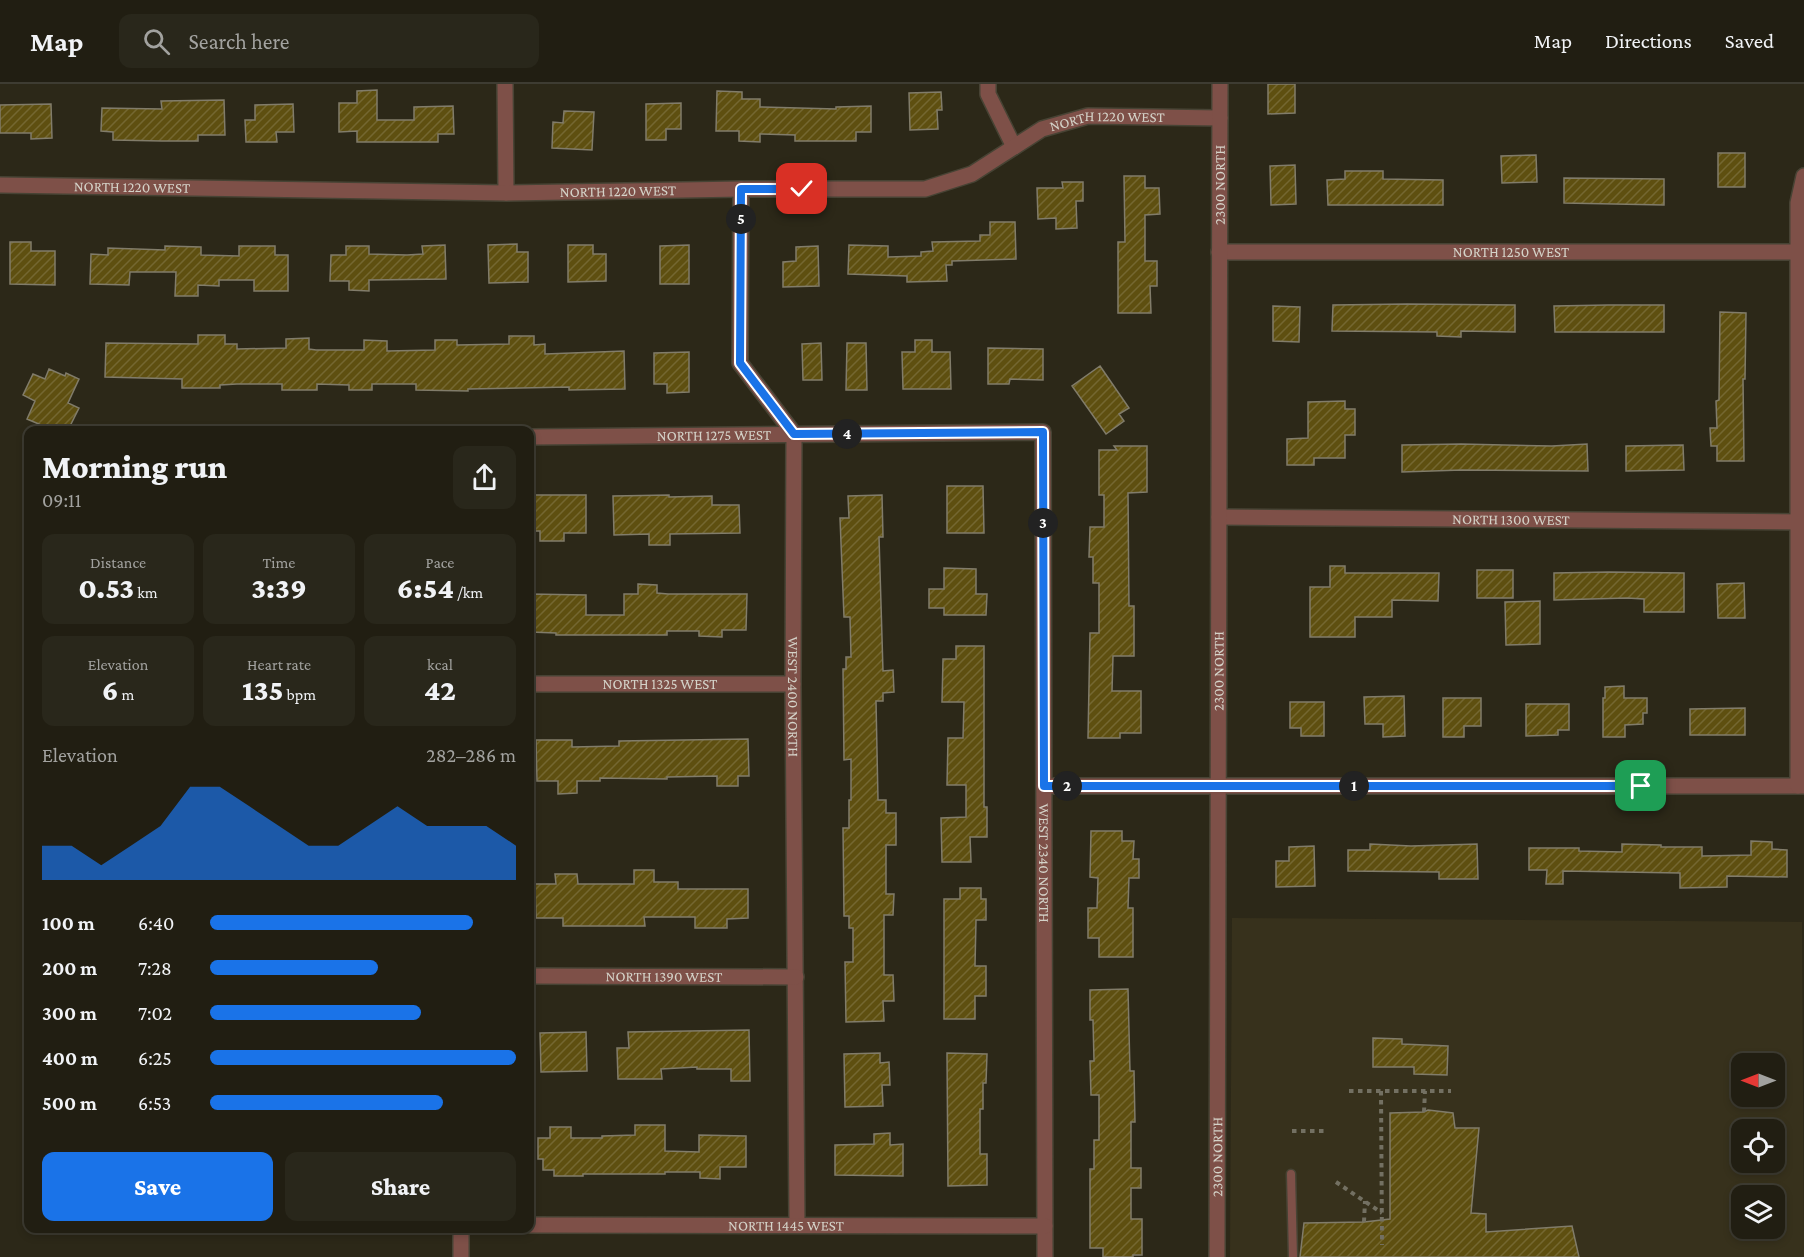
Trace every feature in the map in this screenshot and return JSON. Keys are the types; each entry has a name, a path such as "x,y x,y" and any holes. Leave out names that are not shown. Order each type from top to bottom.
{"street":[{"path":"505,84 506,193"},
{"path":"988,84 988,94 1014,147"},
{"name":"2300 NORTH","path":"1217,1257 1220,84"},
{"name":"NORTH 1220 WEST","path":"0,185 506,193 925,189 972,174 1042,129 1088,116 1220,118"},
{"path":"1044,786 1801,786 1801,252 1798,203 1804,177"},
{"path":"741,189 740,363 794,434"},
{"name":"NORTH 1250 WEST","path":"1219,252 1801,252"},
{"name":"NORTH 1275 WEST","path":"534,437 1043,432"},
{"name":"WEST 2340 NORTH","path":"1043,432 1045,1257"},
{"name":"WEST 2400 NORTH","path":"794,434 793,684 797,1225"},
{"name":"NORTH 1300 WEST","path":"1218,516 1801,523"},
{"name":"NORTH 1325 WEST","path":"534,684 793,684"},
{"name":"NORTH 1390 WEST","path":"534,976 796,977"},
{"name":"NORTH 1445 WEST","path":"534,1225 1045,1226"},
{"path":"461,1233 461,1257"}],"lane":[{"path":"1291,1174 1293,1257"}],"path":[{"path":"1349,1091 1451,1091"},
{"path":"1381,1091 1382,1245"},
{"path":"1424,1113 1425,1091"},
{"path":"1292,1131 1325,1131"},
{"path":"1336,1182 1382,1213"},
{"path":"1364,1222 1365,1201"}],"shaded area":[{"path":"1232,918 1802,922 1804,1257 1230,1257"}],"building":[{"path":"1268,84 1295,84 1295,113 1268,114"},
{"path":"377,90 377,120 414,120 414,107 453,106 454,134 438,134 438,142 357,142 357,131 339,132 339,103 357,103 357,91"},
{"path":"717,91 742,92 742,99 760,99 760,107 836,109 836,107 871,106 871,132 856,132 856,141 795,141 795,135 760,134 760,142 739,141 739,131 716,131"},
{"path":"941,92 942,110 937,110 938,129 910,130 909,93"},
{"path":"224,100 225,135 198,135 198,141 113,140 113,132 101,131 102,108 162,109 161,101"},
{"path":"681,103 681,129 666,129 666,140 646,140 646,104"},
{"path":"51,104 52,138 31,139 31,133 0,133 0,105"},
{"path":"293,104 294,132 276,132 277,142 246,142 245,120 255,120 255,105"},
{"path":"564,111 594,112 592,150 552,148 553,122 563,123"},
{"path":"1718,153 1745,153 1745,187 1718,187"},
{"path":"1536,155 1537,182 1502,183 1501,156"},
{"path":"1295,165 1296,204 1271,205 1270,166"},
{"path":"1345,171 1383,171 1383,179 1443,180 1443,205 1328,205 1327,180 1345,179"},
{"path":"1124,176 1145,176 1145,188 1159,188 1160,214 1145,215 1145,261 1157,261 1157,286 1150,286 1151,313 1118,313 1118,242 1125,242"},
{"path":"1564,178 1664,179 1664,205 1564,203"},
{"path":"1062,182 1083,182 1083,201 1076,201 1077,228 1056,229 1056,218 1038,219 1037,188 1063,188"},
{"path":"990,222 1015,222 1016,259 952,261 952,265 946,265 947,281 907,282 907,276 848,274 849,245 888,246 888,257 921,256 921,252 933,251 932,242 980,241 980,235 990,235"},
{"path":"10,242 31,242 31,251 55,251 55,285 10,284"},
{"path":"517,244 517,252 528,252 528,282 489,283 488,245"},
{"path":"445,245 446,279 369,280 369,291 349,290 349,281 330,281 331,255 346,255 346,246 369,246 369,254 407,255 423,254 422,246"},
{"path":"568,245 593,245 593,254 606,254 606,281 568,282"},
{"path":"689,245 689,284 660,284 660,246"},
{"path":"165,246 201,247 201,255 239,256 239,246 275,246 275,255 288,255 288,291 254,291 254,280 219,280 219,286 198,285 198,296 175,296 176,272 130,272 129,285 90,284 91,254 108,255 108,248 165,250"},
{"path":"818,246 819,286 783,287 783,262 796,261 796,247"},
{"path":"1333,305 1515,305 1515,332 1461,331 1461,337 1437,336 1437,332 1332,331"},
{"path":"1664,305 1664,332 1555,332 1554,306"},
{"path":"1273,306 1300,307 1299,342 1273,341"},
{"path":"1720,312 1746,313 1745,379 1743,379 1744,461 1717,461 1717,446 1711,446 1710,428 1717,428 1716,401 1719,400"},
{"path":"198,335 225,335 225,344 237,344 237,349 286,348 286,339 309,338 309,349 364,350 364,340 387,341 387,351 435,350 435,340 457,340 457,345 509,344 509,336 534,336 534,345 545,344 545,354 624,351 625,389 569,390 569,387 468,389 468,391 416,390 416,384 372,384 372,390 349,390 349,385 317,384 317,390 282,390 282,384 182,388 182,379 105,377 106,343 198,344"},
{"path":"915,340 932,340 932,352 950,352 951,389 903,389 902,352 915,352"},
{"path":"821,343 822,380 803,380 802,344"},
{"path":"847,343 866,343 867,390 846,390"},
{"path":"988,348 1043,349 1043,380 1010,379 1009,384 988,384"},
{"path":"689,352 689,392 667,393 667,384 654,384 654,353"},
{"path":"1100,366 1129,408 1119,414 1124,421 1106,434 1072,386"},
{"path":"49,369 79,379 68,403 79,408 70,426 44,426 27,419 35,401 23,395 33,374 45,379"},
{"path":"1345,401 1345,409 1355,409 1355,435 1345,435 1345,458 1314,458 1314,465 1287,465 1287,439 1308,438 1308,402"},
{"path":"1587,444 1588,471 1402,472 1402,445 1552,446"},
{"path":"1683,445 1684,470 1626,471 1626,446"},
{"path":"1114,446 1147,446 1147,492 1128,493 1129,606 1134,606 1134,656 1113,656 1112,691 1141,691 1141,733 1120,733 1120,738 1088,738 1090,633 1099,633 1099,583 1093,583 1093,557 1089,557 1090,527 1104,527 1104,495 1099,495 1099,450 1117,450"},
{"path":"947,486 983,486 984,533 947,533"},
{"path":"534,495 586,495 586,533 564,533 564,541 540,541 540,531 534,531"},
{"path":"669,495 669,497 712,496 712,505 739,505 740,533 670,534 670,545 649,545 649,534 614,535 613,496"},
{"path":"882,495 883,537 879,537 883,671 893,670 894,692 883,693 883,701 876,701 878,800 886,800 886,813 896,813 896,845 886,845 886,894 894,894 893,915 884,915 884,975 893,975 894,1001 883,1001 884,1021 846,1022 845,962 853,962 853,928 849,928 849,916 844,916 843,828 849,828 851,759 844,760 843,669 846,669 846,657 851,657 850,617 844,617 840,518 849,518 848,496"},
{"path":"1330,566 1345,566 1345,573 1439,573 1438,601 1392,600 1392,617 1355,617 1355,637 1310,637 1310,587 1330,587"},
{"path":"944,568 976,569 976,594 987,594 986,615 944,615 944,608 929,608 929,589 944,589"},
{"path":"1477,570 1513,570 1513,598 1477,598"},
{"path":"1554,573 1684,573 1684,612 1644,612 1644,599 1554,600"},
{"path":"1744,583 1745,618 1718,618 1717,584"},
{"path":"638,584 657,585 657,593 747,594 746,630 722,630 722,637 699,636 699,631 667,631 667,635 556,635 556,633 534,632 534,594 586,595 586,615 624,615 624,594 638,594"},
{"path":"1540,601 1540,644 1506,645 1505,602"},
{"path":"956,646 984,646 984,807 987,807 987,837 970,837 971,862 942,862 941,818 966,817 966,785 947,785 948,738 963,738 964,702 942,702 943,659 956,659"},
{"path":"1624,686 1624,698 1647,698 1647,713 1643,713 1643,724 1625,725 1625,737 1603,737 1605,687"},
{"path":"1404,696 1405,736 1383,737 1383,724 1365,724 1364,697"},
{"path":"1443,698 1481,698 1481,726 1464,726 1464,737 1443,737"},
{"path":"1290,702 1324,702 1324,736 1301,736 1301,728 1290,728"},
{"path":"1526,704 1569,704 1569,730 1558,730 1558,735 1526,736"},
{"path":"1745,708 1745,735 1690,735 1690,709"},
{"path":"748,739 749,776 738,776 738,786 717,786 717,776 667,777 667,779 600,778 600,781 577,781 577,793 558,794 558,781 537,781 536,740 572,740 572,747 619,746 619,741"},
{"path":"1091,831 1122,831 1122,841 1134,841 1133,859 1139,859 1139,878 1129,878 1128,908 1133,908 1133,957 1099,957 1099,938 1088,938 1088,908 1097,908 1098,878 1090,877"},
{"path":"1751,841 1772,842 1772,849 1787,850 1787,877 1727,876 1727,887 1680,888 1680,873 1563,871 1563,884 1546,884 1547,870 1529,870 1529,848 1579,848 1579,851 1622,852 1622,844 1661,845 1661,847 1702,847 1702,856 1751,855"},
{"path":"1370,844 1411,846 1477,844 1478,879 1439,879 1439,872 1348,871 1348,850 1370,850"},
{"path":"1314,846 1315,886 1276,887 1276,861 1289,861 1289,847"},
{"path":"634,870 654,870 654,882 678,882 678,889 748,889 748,918 727,919 727,928 695,928 695,917 644,917 645,926 563,926 563,918 536,918 535,884 556,884 555,874 577,874 578,884 634,884"},
{"path":"960,888 981,888 981,899 986,899 986,920 976,920 975,966 986,966 986,996 975,996 975,1019 944,1019 944,899 960,899"},
{"path":"1128,989 1130,1071 1134,1071 1135,1122 1131,1122 1131,1168 1141,1168 1141,1188 1131,1188 1131,1219 1142,1219 1142,1255 1103,1257 1103,1248 1090,1248 1090,1169 1094,1169 1094,1140 1099,1140 1099,1095 1091,1095 1090,1061 1094,1061 1090,990"},
{"path":"749,1030 750,1081 731,1081 731,1069 697,1069 697,1067 661,1069 662,1079 618,1079 617,1048 629,1048 628,1032"},
{"path":"586,1032 587,1071 541,1072 540,1033"},
{"path":"1373,1038 1402,1039 1402,1044 1448,1046 1447,1075 1414,1074 1414,1067 1373,1067"},
{"path":"880,1053 880,1063 889,1062 890,1085 882,1085 883,1106 845,1107 844,1054"},
{"path":"947,1053 987,1054 986,1083 983,1083 983,1109 980,1109 980,1154 987,1154 987,1185 948,1186"},
{"path":"1428,1110 1453,1113 1455,1128 1479,1128 1471,1213 1486,1214 1486,1232 1572,1226 1579,1257 1300,1257 1304,1223 1390,1219 1390,1113"},
{"path":"635,1125 665,1125 665,1151 699,1152 699,1135 746,1136 746,1167 720,1167 720,1179 700,1178 700,1172 554,1176 554,1170 543,1170 543,1159 538,1159 538,1138 550,1138 550,1127 571,1127 571,1138 602,1138 602,1136 635,1135"},
{"path":"890,1133 890,1145 903,1144 903,1176 835,1175 835,1145 874,1144 874,1134"}],"route":[{"path":"802,189 741,189 740,363 794,434 1043,432 1044,786 1641,786"}]}
